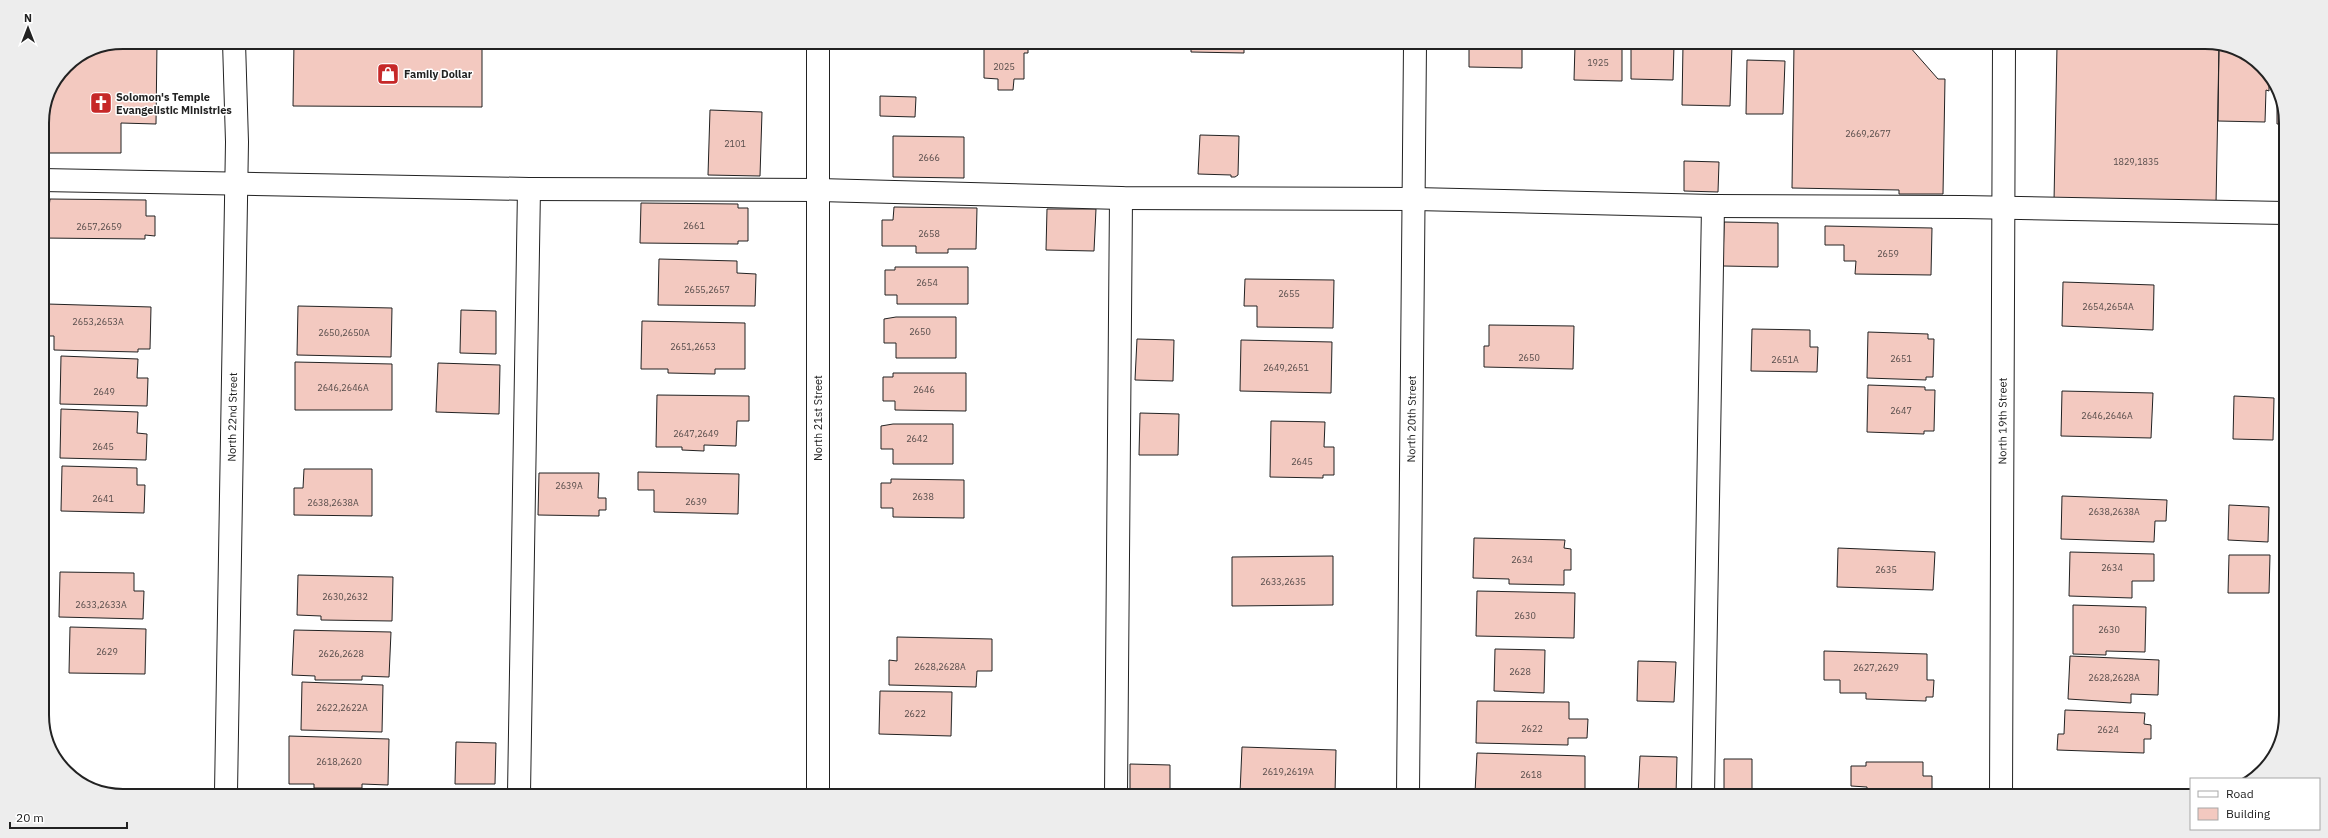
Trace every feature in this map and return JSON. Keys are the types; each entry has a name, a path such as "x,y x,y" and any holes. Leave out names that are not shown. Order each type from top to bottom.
{"street":[{"name":"North 22nd Street","path":"226,789 236,183 234,49"},
{"name":"North 21st Street","path":"818,49 818,789"},
{"name":"North 20th Street","path":"1408,789 1415,199 1415,49"},
{"name":"North 19th Street","path":"2001,789 2004,49"},
{"path":"49,180 529,188 819,190 1121,198 1415,199 1713,206 2004,208 2279,213"},
{"path":"519,789 529,188"},
{"path":"1116,789 1121,198"},
{"path":"1703,789 1713,206"}],"building":[{"name":"Solomon's Temple Evangelistic Ministries","path":"157,49 156,124 121,123 121,153 49,153 50,109 61,82 74,67 82,61 109,50"},
{"name":"Family Dollar","path":"294,49 482,49 482,107 293,106"},
{"path":"984,49 1028,49 1028,53 1024,53 1024,79 1014,79 1013,90 998,90 998,79 984,78"},
{"path":"1191,49 1244,49 1244,53 1191,52"},
{"path":"1469,49 1522,49 1522,68 1469,67"},
{"path":"1575,49 1622,49 1622,81 1574,80"},
{"path":"1631,49 1674,49 1673,80 1631,79"},
{"path":"1683,49 1732,49 1730,106 1682,105"},
{"path":"1794,49 1912,49 1938,79 1945,79 1943,194 1899,194 1899,190 1792,188"},
{"path":"2057,49 2219,50 2216,204 2054,201"},
{"path":"2219,50 2238,57 2254,67 2269,86 2269,91 2266,90 2265,122 2218,121"},
{"path":"1747,60 1785,61 1783,114 1746,114"},
{"path":"880,96 916,97 915,117 880,116"},
{"path":"2277,106 2279,124 2277,124"},
{"path":"710,110 762,112 760,176 708,175"},
{"path":"1200,135 1239,136 1238,175 1231,177 1231,175 1198,174"},
{"path":"893,136 964,137 964,178 893,177"},
{"path":"1684,161 1719,162 1718,192 1684,191"},
{"path":"50,199 146,200 146,216 155,216 155,236 145,235 145,239 49,238"},
{"path":"641,203 738,204 738,208 748,208 748,241 738,241 738,244 640,243"},
{"path":"894,207 977,208 976,249 948,249 948,253 916,253 916,246 882,246 882,220 893,220"},
{"path":"1047,209 1096,209 1094,251 1046,250"},
{"path":"1724,222 1778,223 1778,267 1723,266"},
{"path":"1825,226 1932,228 1931,275 1855,274 1856,261 1844,261 1844,245 1825,245"},
{"path":"659,259 737,261 737,273 756,274 755,306 658,305"},
{"path":"895,267 968,267 968,304 897,304 897,295 885,295 885,270 895,270"},
{"path":"1245,279 1334,280 1333,328 1257,327 1257,306 1244,306"},
{"path":"2063,282 2154,285 2153,330 2062,326"},
{"path":"49,304 151,307 150,349 138,349 138,352 54,350 54,336 49,336"},
{"path":"298,306 392,308 391,357 297,355"},
{"path":"461,310 496,311 496,354 460,353"},
{"path":"896,317 956,317 956,358 896,358 896,343 884,343 884,319"},
{"path":"642,321 745,323 745,369 715,369 715,374 668,373 668,369 641,369"},
{"path":"1489,325 1574,326 1573,369 1484,367 1484,346 1489,346"},
{"path":"1752,329 1810,330 1810,347 1818,347 1817,372 1751,371"},
{"path":"1868,332 1928,334 1928,339 1934,339 1933,377 1926,377 1926,380 1867,378"},
{"path":"1137,339 1174,340 1173,381 1135,380"},
{"path":"1241,340 1332,342 1331,393 1240,391"},
{"path":"61,356 138,359 137,378 148,378 147,406 60,404"},
{"path":"295,362 392,364 392,410 295,410"},
{"path":"438,363 500,365 499,414 436,412"},
{"path":"893,373 966,373 966,411 895,410 895,401 883,401 883,377 893,377"},
{"path":"1868,385 1925,387 1925,390 1935,390 1934,431 1924,431 1924,434 1867,432"},
{"path":"2062,391 2153,393 2151,438 2061,436"},
{"path":"657,395 749,396 749,421 737,421 736,446 704,445 704,451 682,450 682,447 656,447"},
{"path":"2234,396 2274,398 2273,440 2233,439"},
{"path":"61,409 138,412 137,433 147,434 146,460 60,458"},
{"path":"1140,413 1179,414 1178,455 1139,455"},
{"path":"1271,421 1325,422 1324,447 1334,447 1334,475 1323,475 1323,478 1270,477"},
{"path":"893,424 953,424 953,464 893,464 893,449 881,449 881,426"},
{"path":"62,466 137,468 137,485 145,485 144,513 61,511"},
{"path":"304,469 372,469 372,516 294,515 294,488 303,488"},
{"path":"638,472 739,474 738,514 654,512 654,490 638,490"},
{"path":"539,473 599,473 598,498 606,498 606,510 599,510 599,516 538,515"},
{"path":"891,479 964,480 964,518 893,517 893,508 881,508 881,483 891,483"},
{"path":"2062,496 2167,500 2166,521 2155,521 2154,542 2061,539"},
{"path":"2229,505 2269,507 2268,542 2228,540"},
{"path":"1474,538 1565,540 1564,548 1571,549 1571,570 1564,570 1564,585 1509,584 1509,579 1473,578"},
{"path":"1838,548 1935,552 1933,590 1837,587"},
{"path":"2070,552 2154,554 2154,581 2132,581 2132,598 2069,596"},
{"path":"2229,555 2270,555 2269,593 2228,593"},
{"path":"1333,556 1333,605 1232,606 1232,557"},
{"path":"60,572 134,573 134,591 144,591 143,619 59,617"},
{"path":"298,575 393,577 392,621 321,620 321,616 297,615"},
{"path":"1477,591 1575,593 1574,638 1476,636"},
{"path":"2073,605 2146,607 2145,652 2106,651 2106,655 2073,654"},
{"path":"70,627 146,629 145,674 69,673"},
{"path":"294,630 391,632 389,677 362,676 362,680 315,680 315,676 292,675"},
{"path":"897,637 992,639 992,671 977,671 976,687 889,685 889,660 897,661"},
{"path":"1495,649 1545,650 1544,693 1494,691"},
{"path":"1824,651 1927,654 1927,680 1934,680 1933,697 1926,697 1926,701 1866,699 1866,693 1840,693 1840,680 1824,680"},
{"path":"2070,656 2159,660 2158,695 2131,694 2131,703 2068,699"},
{"path":"1638,661 1676,662 1674,702 1637,701"},
{"path":"302,682 383,685 382,732 301,730"},
{"path":"880,691 952,692 951,736 879,734"},
{"path":"1477,701 1569,702 1569,719 1588,719 1587,738 1568,738 1568,745 1476,743"},
{"path":"2065,710 2145,713 2144,724 2151,725 2151,739 2144,739 2144,753 2057,750 2058,734 2064,734"},
{"path":"289,736 389,739 388,785 362,784 362,788 314,788 314,784 289,784"},
{"path":"456,742 496,743 495,784 455,784"},
{"path":"1242,747 1336,750 1335,789 1240,789"},
{"path":"1477,753 1585,756 1585,789 1475,789"},
{"path":"1640,756 1677,757 1676,789 1638,789"},
{"path":"1724,759 1752,759 1752,789 1724,789"},
{"path":"1866,762 1923,762 1923,776 1932,776 1932,789 1867,789 1867,787 1851,786 1851,766 1866,766"},
{"path":"1130,764 1170,765 1170,789 1130,789"}],"place":[{"name":"Family Dollar","path":"388,74"},
{"name":"Solomon's Temple Evangelistic Ministries","path":"101,103"}]}
